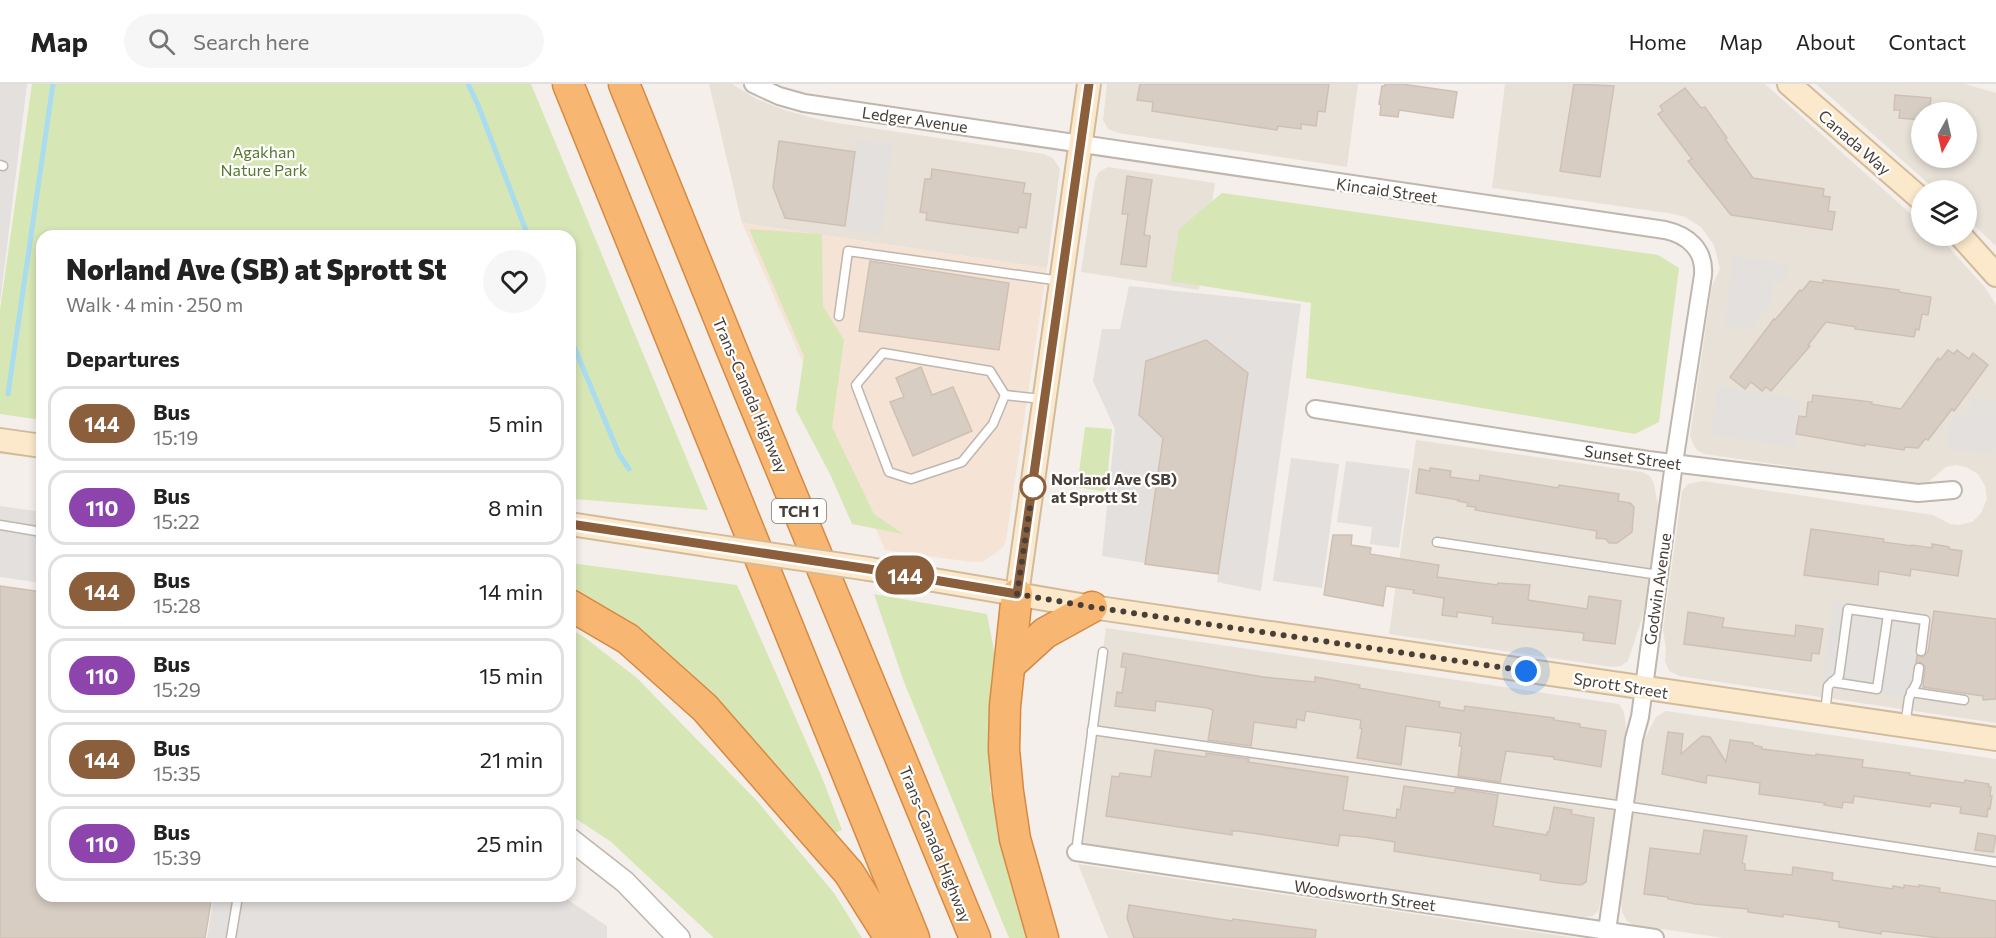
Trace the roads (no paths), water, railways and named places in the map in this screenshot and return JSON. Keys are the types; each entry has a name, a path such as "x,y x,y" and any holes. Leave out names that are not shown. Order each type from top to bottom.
{"highway":[{"name":"TCH 1","path":"568,84 914,938"},
{"name":"Trans-Canada Highway","path":"624,84 975,938"},
{"path":"1017,594 1005,706 1004,750 1015,839 1043,938"},
{"path":"1011,664 1045,633 1092,607"},
{"path":"576,609 628,639 705,708 849,873 890,938"}],"main road":[{"path":"1017,594 1089,84"},
{"name":"Canada Way","path":"1789,84 1911,190"},
{"path":"1970,246 1996,274"},
{"path":"0,440 36,445"},
{"name":"Sprott Street","path":"576,525 869,569 1092,607 1996,739"}],"street":[{"name":"Ledger Avenue","path":"753,84 779,96 804,103 1080,144"},
{"name":"Kincaid Street","path":"1080,144 1665,230 1680,234 1692,242"},
{"name":"Godwin Avenue","path":"1606,934 1624,806 1640,717 1703,267 1700,254 1692,242"},
{"name":"Sunset Street","path":"1315,409 1674,463 1918,493 1953,490"},
{"path":"576,844 625,882 678,937"},
{"name":"Woodsworth Street","path":"1076,852 1606,934 1655,938"}],"lane":[{"path":"839,316 848,251 1061,281"},
{"path":"883,353 990,371 1005,396 993,424 962,462 911,479 889,472 856,385 883,353"},
{"path":"1005,396 1045,399"},
{"path":"0,525 36,531"},
{"path":"1437,542 1659,575"},
{"path":"1825,715 1828,686 1839,676 1848,609 1925,620 1921,651"},
{"path":"1832,682 1877,689 1888,615"},
{"path":"1076,852 1102,652"},
{"path":"1905,726 1909,698 1917,682 1919,668"},
{"path":"1911,692 1964,700"},
{"path":"1092,730 1996,862"},
{"path":"231,938 237,902"}],"waterway":[{"path":"8,394 53,84"},
{"path":"468,84 526,230"},
{"path":"576,351 619,454 629,469"}],"place":[{"name":"Norland Ave (SB) at Sprott St","path":"1033,487"}],"park label":[{"name":"Agakhan Nature Park","path":"264,160"}]}
